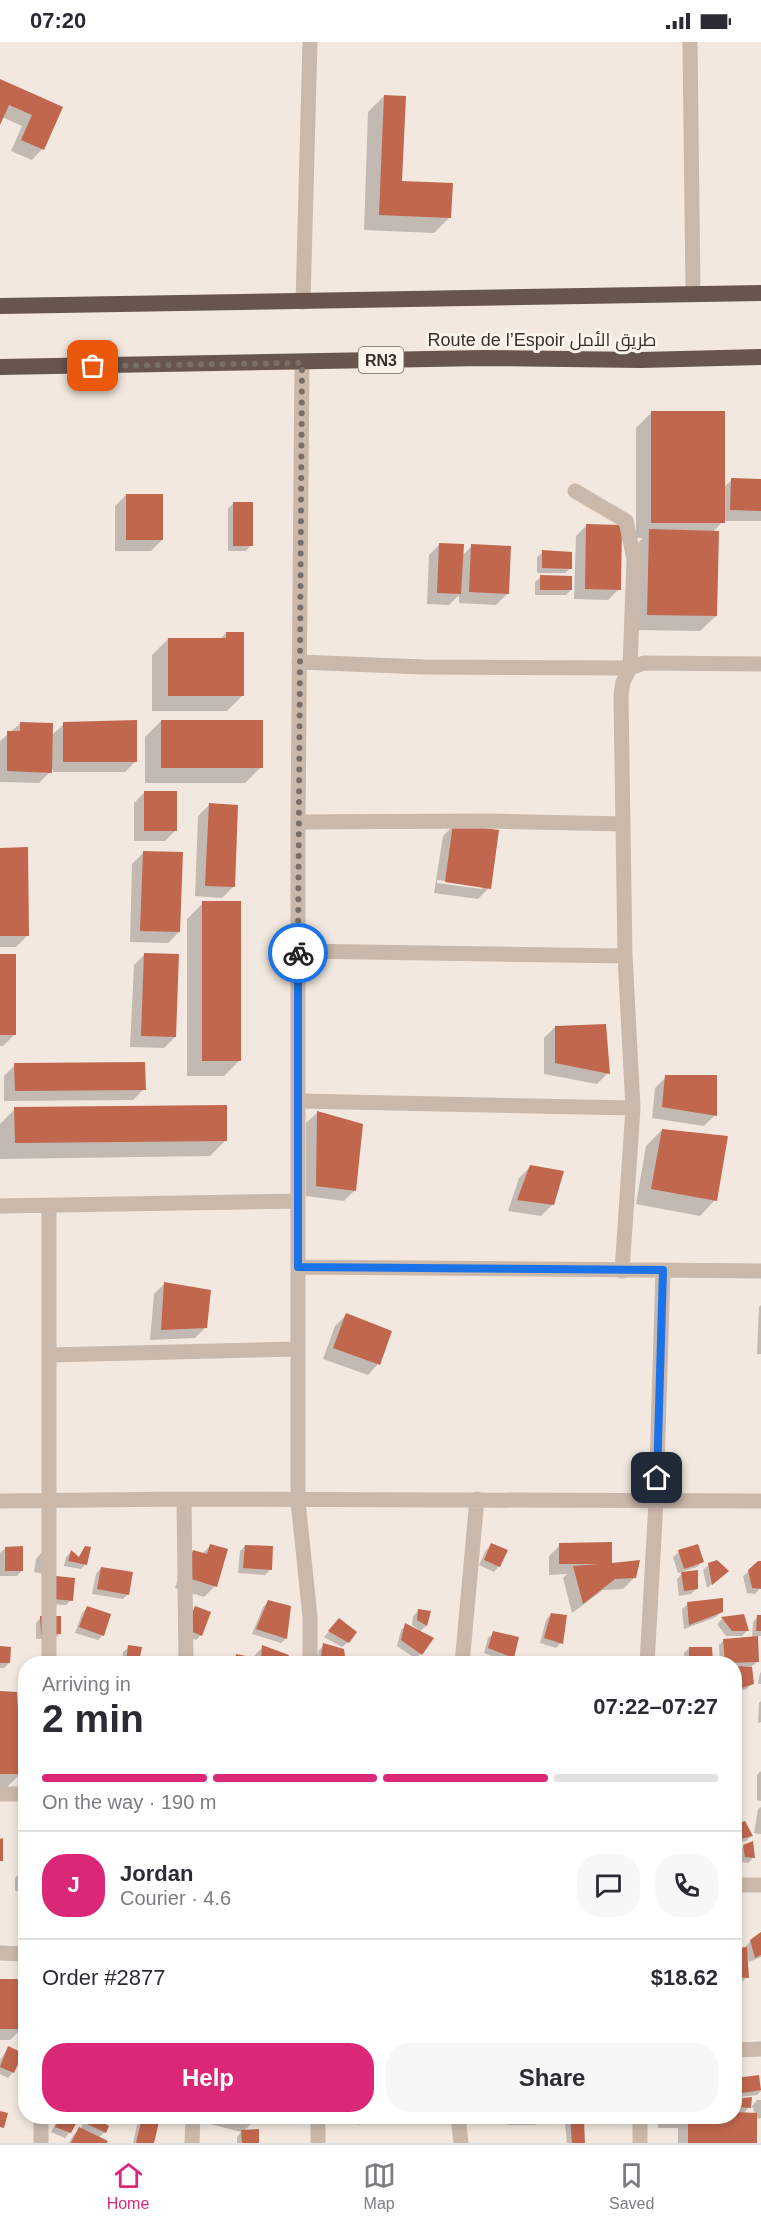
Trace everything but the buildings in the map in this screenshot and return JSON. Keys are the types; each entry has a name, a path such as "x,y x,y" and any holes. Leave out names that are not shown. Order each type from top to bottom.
{"highway":[{"path":"0,306 761,293"},
{"name":"Route de l’Espoir طريق الأمل","path":"0,367 483,358 641,360 761,357"}],"street":[{"path":"303,302 310,42"},
{"path":"690,42 693,293"},
{"path":"302,363 298,822 298,1501 310,1617 310,1656"},
{"path":"575,491 626,521 634,559 630,668 623,682 621,696 625,956 633,1108 622,1271"},
{"path":"299,662 424,667 630,668 644,663 761,664"},
{"path":"298,822 491,821 623,824"},
{"path":"298,951 625,956"},
{"path":"298,1101 633,1108"},
{"path":"0,1206 298,1201"},
{"path":"50,1206 50,1656"},
{"path":"298,1267 761,1271"},
{"path":"647,1656 656,1501 663,1270"},
{"path":"50,1355 298,1349"},
{"path":"184,1499 186,1656"},
{"path":"463,1656 477,1499"},
{"path":"0,1501 477,1499 761,1501"},
{"path":"0,1794 18,1794"},
{"path":"742,1885 761,1886"},
{"path":"0,1953 18,1954"},
{"path":"742,2050 761,2049"},
{"path":"41,2124 41,2143"},
{"path":"192,2143 193,2124"},
{"path":"318,2124 318,2143"},
{"path":"459,2124 461,2143"},
{"path":"640,2124 640,2143"}],"way so far":[{"path":"93,366 302,363 298,953"}],"route":[{"path":"298,953 298,1267 663,1270 657,1478"}]}
